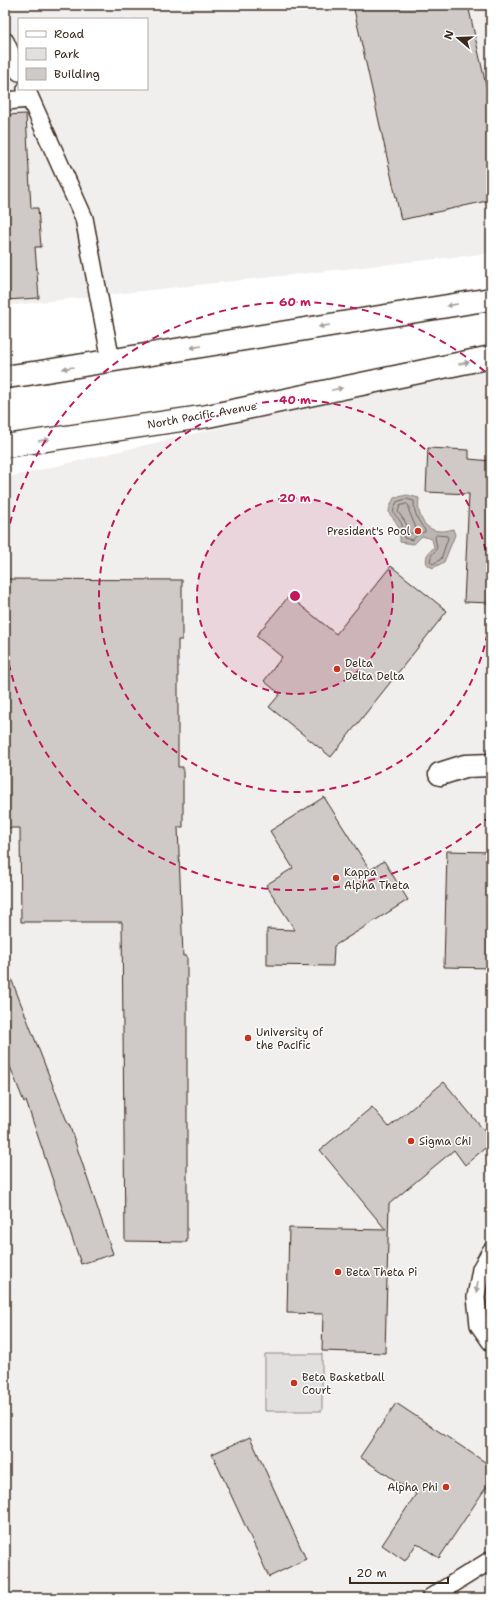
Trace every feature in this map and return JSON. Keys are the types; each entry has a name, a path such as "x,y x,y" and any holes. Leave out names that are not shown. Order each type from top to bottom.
{"street":[{"path":"5,376 111,361 491,299"},
{"name":"North Pacific Avenue","path":"5,446 208,416 491,357"},
{"path":"440,774 464,766 491,765"}],"lane":[{"path":"5,41 16,65"},
{"path":"5,101 28,94 84,218 111,361"},
{"path":"491,1252 481,1269 476,1297 479,1325 491,1342"},
{"path":"430,1598 491,1560"}],"shaded area":[{"path":"5,5 491,5 491,253 5,306"},
{"name":"University of the Pacific","path":"491,364 491,1598 5,1598 5,478"}],"green space":[{"name":"Beta Basketball Court","path":"265,1354 322,1354 322,1411 265,1411"}],"water":[{"name":"President's Pool","path":"407,495 419,498 422,520 431,529 445,531 453,529 455,535 444,562 433,568 426,564 427,555 434,547 432,539 422,536 414,544 400,542 400,532 398,526 389,512 394,498"}],"building":[{"path":"353,5 468,5 491,108 491,200 401,220"},
{"path":"26,114 31,208 38,208 41,247 35,247 39,298 5,300 5,115"},
{"path":"428,448 469,450 469,459 491,461 491,603 464,602 469,494 426,492"},
{"name":"Delta Delta Delta","path":"391,566 447,611 331,757 269,707 280,694 264,681 282,657 256,636 289,596 336,634"},
{"path":"5,579 182,580 182,640 178,640 178,767 183,767 183,827 178,827 183,956 187,956 187,1242 125,1241 122,922 21,922 20,828 5,828"},
{"name":"Kappa Alpha Theta","path":"324,797 370,870 384,861 408,900 334,946 333,966 267,965 267,929 295,930 266,885 293,868 270,831"},
{"path":"447,851 491,852 491,968 444,967"},
{"path":"5,968 7,968 69,1124 113,1254 81,1264 26,1101 24,1102 5,1054"},
{"path":"444,1082 491,1139 491,1143 465,1165 454,1150 389,1204 385,1353 322,1351 323,1314 287,1313 289,1228 386,1230 320,1150 372,1107 389,1127"},
{"name":"Alpha Phi","path":"396,1403 491,1466 491,1480 439,1558 417,1543 405,1561 382,1545 416,1494 360,1457"},
{"path":"250,1437 306,1559 269,1577 212,1454"}],"place":[{"name":"President's Pool","path":"418,531"},
{"name":"Delta Delta Delta","path":"337,669"},
{"name":"Kappa Alpha Theta","path":"336,878"},
{"name":"University of the Pacific","path":"248,1038"},
{"name":"Sigma Chi","path":"411,1141"},
{"name":"Beta Theta Pi","path":"338,1272"},
{"name":"Beta Basketball Court","path":"294,1383"},
{"name":"Alpha Phi","path":"446,1487"}]}
